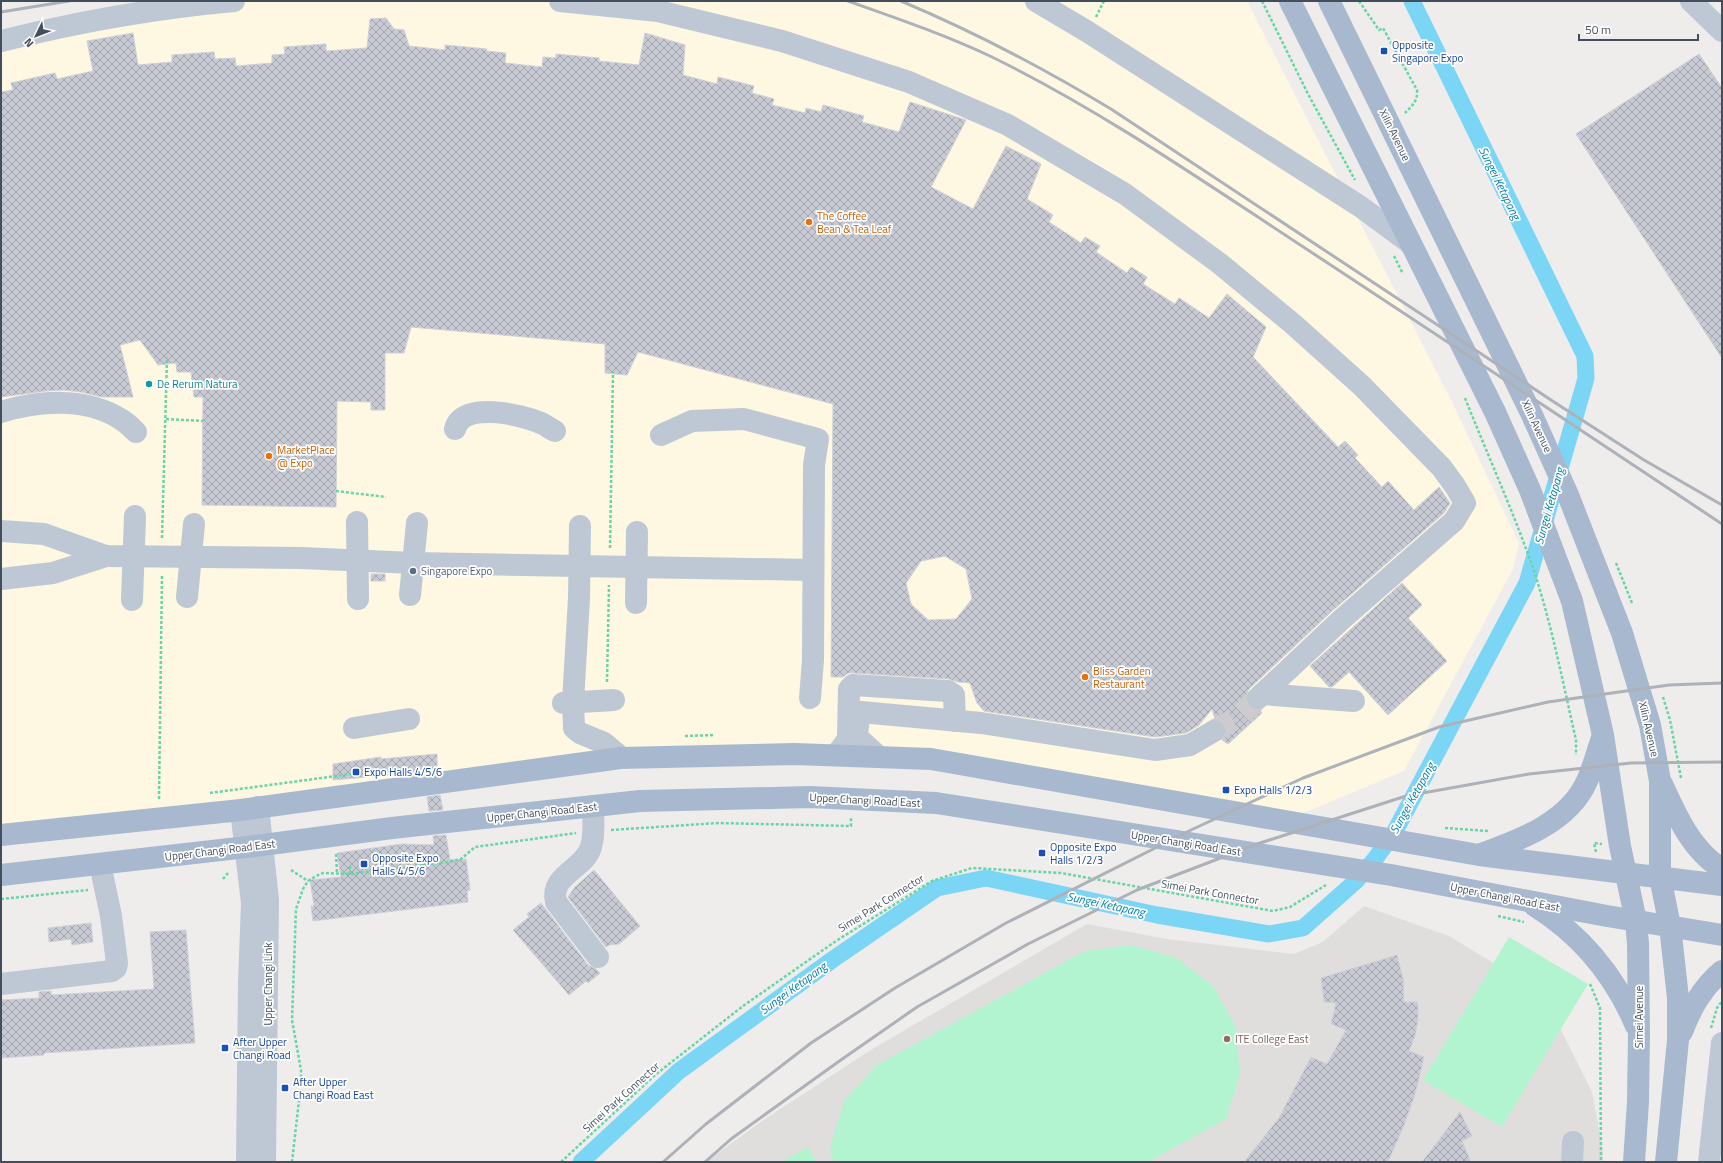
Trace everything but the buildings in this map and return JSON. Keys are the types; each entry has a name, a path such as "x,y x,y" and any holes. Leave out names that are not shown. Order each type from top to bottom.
{"main road":[{"path":"1290,1 1402,247 1495,412 1530,490 1572,601 1603,735 1620,846 1626,874"},
{"name":"Xilin Avenue","path":"1330,1 1532,415 1568,495 1622,633 1650,725 1660,781 1660,877"},
{"path":"1479,855 1524,838 1546,825 1571,804 1586,782 1603,735"},
{"path":"1,835 249,809 622,758 795,754 836,755 931,759 1479,855 1722,885"},
{"path":"1660,781 1672,806 1693,841 1704,855 1722,869"},
{"name":"Upper Changi Road East","path":"1,875 255,846 392,828 640,801 810,797 936,803 1327,875 1391,875 1636,921 1722,934"},
{"name":"Simei Avenue","path":"1626,874 1636,921 1638,944 1638,1102 1634,1162"},
{"path":"1660,877 1670,926 1678,998 1678,1040 1666,1162"},
{"path":"1525,901 1555,919 1596,958 1615,984 1628,1007 1639,1035"},
{"path":"1678,1040 1689,1012 1700,993 1722,971"}],"street":[{"path":"1,41 48,29 183,5 234,1"},
{"path":"560,1 664,6 782,41 909,82 1008,125 1125,194 1219,263 1293,324 1362,386 1442,468 1465,503 1454,521 1341,620 1260,696 1354,701"},
{"path":"1036,1 1088,32 1361,207 1402,247"},
{"path":"1691,1 1722,31"},
{"path":"1,412 45,402 91,406 122,420 136,432"},
{"path":"455,429 459,421 465,417 484,412 516,415 542,423 555,431"},
{"path":"661,436 692,421 744,419 778,434 818,439 814,465 813,660 810,698"},
{"path":"132,600 132,557 135,516"},
{"path":"357,522 358,599"},
{"path":"410,595 417,523"},
{"path":"187,597 194,524"},
{"path":"580,526 579,598 568,703 574,728 580,733 604,743 622,758"},
{"path":"1,531 44,534 106,556 301,558 413,563 813,570"},
{"path":"636,603 637,532"},
{"path":"1,579 53,573 106,556"},
{"path":"879,757 857,737 850,689 853,685 948,691 954,695 955,721"},
{"path":"568,703 614,700"},
{"path":"854,711 981,723 1155,750 1190,745 1214,731"},
{"path":"836,755 848,739 854,711"},
{"path":"354,728 409,719"},
{"path":"593,806 591,848 581,862 559,882 555,889 555,895 556,902 598,957"},
{"name":"Upper Changi Link","path":"249,809 255,846 268,900 265,1162"},
{"name":"Upper Changi Link","path":"247,1162 249,982 255,846"},
{"path":"1,984 112,972 116,968 117,963 112,916 100,864"},
{"path":"1709,1162 1722,1043"}],"path":[{"path":"1262,1 1308,94 1356,182"},
{"path":"1359,1 1379,30 1383,28 1417,90 1417,97 1414,104 1402,116"},
{"path":"1402,247 1406,279"},
{"path":"159,799 162,557 167,357"},
{"path":"1463,391 1507,499 1534,571 1546,609 1576,740 1576,759"},
{"path":"166,419 203,421"},
{"path":"336,491 386,497"},
{"path":"209,793 380,770"},
{"path":"152,800 166,798"},
{"path":"1440,828 1493,831"},
{"path":"292,1162 301,1083 292,1020 296,909 303,889 308,881 323,873 350,874 350,866"},
{"name":"Simei Park Connector","path":"561,1162 655,1075 743,1006 836,941 932,881 972,868 1061,873 1273,911 1290,907 1327,875"},
{"path":"291,870 308,881"},
{"path":"223,879 228,873"},
{"path":"1,899 106,888"},
{"path":"1491,915 1529,924"},
{"path":"1588,980 1600,1008 1601,1162"}],"shaded area":[{"name":"Singapore Expo","path":"185,1 1247,1 1452,402 1519,543 1513,569 1404,771 1294,817 933,766 720,762 597,772 1,844 1,46"},
{"name":"ITE College East","path":"1364,906 1449,936 1515,976 1560,1028 1592,1092 1603,1151 1603,1162 706,1162 762,1121 869,1051 1087,924 1167,939 1294,954 1323,942"}],"green space":[{"path":"1509,937 1588,984 1502,1127 1423,1080"},
{"path":"1132,945 1177,958 1214,987 1236,1028 1240,1075 1226,1119 1148,1162 833,1162 830,1147 844,1101 877,1065 1085,951"},
{"path":"808,1147 817,1162 781,1162"}],"waterway":[{"name":"Sungei Ketapang","path":"581,1162 679,1071 832,960 937,888 986,878 1157,915 1269,934 1303,928 1356,881 1375,859 1394,833 1527,583 1586,378 1585,356 1412,1"}],"tunnel":[{"path":"1214,731 1238,717 1258,698"}],"railway":[{"path":"1,12 69,1"},
{"path":"848,1 903,20 975,49 1034,78 1115,125 1466,354 1722,524"},
{"path":"901,1 1008,51 1111,109 1554,402 1644,460 1722,505"},
{"path":"663,1162 706,1124 811,1043 895,988 1006,923 1191,830 1303,778 1439,727 1548,702 1669,685 1722,683"},
{"path":"705,1162 731,1139 917,1007 1028,944 1137,890 1257,844 1406,796 1529,774 1631,763 1722,762"}],"place":[{"name":"Opposite Singapore Expo","path":"1384,51"},
{"name":"The Coffee Bean & Tea Leaf","path":"809,222"},
{"name":"De Rerum Natura","path":"149,384"},
{"name":"MarketPlace @ Expo","path":"269,456"},
{"name":"Singapore Expo","path":"413,571"},
{"name":"Bliss Garden Restaurant","path":"1085,677"},
{"name":"Expo Halls 4/5/6","path":"356,772"},
{"name":"Expo Halls 1/2/3","path":"1226,790"},
{"name":"Opposite Expo Halls 1/2/3","path":"1042,853"},
{"name":"Opposite Expo Halls 4/5/6","path":"364,864"},
{"name":"ITE College East","path":"1227,1039"},
{"name":"After Upper Changi Road","path":"225,1048"},
{"name":"After Upper Changi Road East","path":"285,1088"}]}
